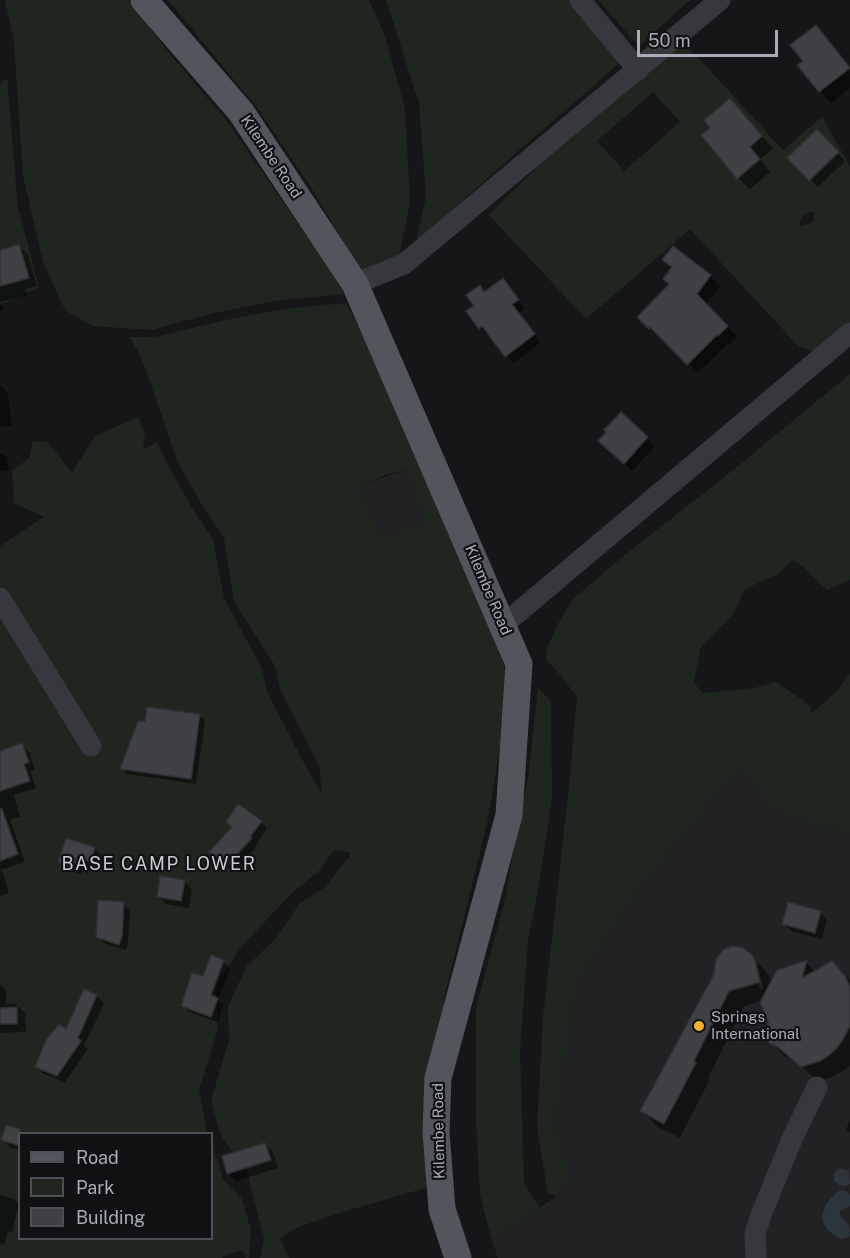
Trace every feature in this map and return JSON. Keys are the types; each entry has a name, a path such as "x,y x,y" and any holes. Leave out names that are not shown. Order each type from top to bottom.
{"main road":[{"name":"Kilembe Road","path":"144,0 241,112 355,284 519,664 509,815 438,1078 436,1132 442,1209 458,1258"}],"street":[{"path":"580,0 638,70"},
{"path":"355,284 404,264 720,0"},
{"path":"503,625 850,333"},
{"path":"0,598 91,746"},
{"path":"756,1258 755,1234 761,1215 792,1139 817,1087"}],"shaded area":[{"path":"408,469 426,524 383,538 359,486"},
{"path":"740,766 774,809 829,830 850,831 850,1258 498,1258 492,1241 557,1196 569,1177 565,1148 554,1123 563,1082 578,979 629,902"},
{"path":"838,1169 849,1171 850,1184 844,1186 834,1181 834,1174"},
{"path":"840,1190 850,1195 850,1206 840,1211 840,1216 849,1226 850,1235 841,1239 826,1228 822,1216 828,1203"}],"green space":[{"path":"5,0 128,0 227,121 344,294 274,301 214,313 152,330 92,326 65,310 43,262 23,176 14,42"},
{"path":"168,0 369,0 385,36 405,109 410,201 399,258 366,272 354,261 312,189 258,109"},
{"path":"386,0 573,0 624,59 416,243 426,196 419,103"},
{"path":"598,0 690,0 639,46"},
{"path":"681,39 783,150 822,117 850,166 850,335 815,352 799,347 690,229 586,319 489,215 580,124","holes":["653,92 680,122 624,171 597,141","811,211 815,213 813,222 802,226 799,224 802,216"]},
{"path":"7,78 18,207 39,287 0,305 0,84"},
{"path":"346,303 455,511 489,601 506,676 502,736 487,824 444,998 441,1064 450,1181 296,1228 280,1239 289,1258 260,1258 264,1239 247,1172 220,1134 211,1101 229,1039 228,1007 246,967 277,937 300,903 325,887 349,857 350,852 334,850 320,870 290,895 241,947 216,986 218,1029 199,1090 207,1132 18,1132 18,1240 213,1240 213,1147 224,1181 242,1199 251,1230 249,1258 246,1258 242,1250 222,1258 0,1258 0,546 44,517 14,503 12,471 29,458 33,441 47,442 72,472 95,436 138,417 145,433 143,450 157,442 194,511 213,539 224,598 262,668 267,692 322,794 319,766 280,689 275,666 234,602 224,538 178,463 145,367 129,337 155,337 282,309","holes":["407,469 426,523 383,538 359,486"]},
{"path":"850,374 850,580 827,590 793,560 778,574 745,589 734,613 700,649 694,683 703,693 755,688 776,682 808,704 812,713 835,693 850,674 850,831 829,830 773,809 740,766 629,902 578,979 563,1082 554,1123 565,1148 569,1177 557,1196 548,1194 537,1127 543,1017 577,697 546,660 546,651 555,629 573,599"},
{"path":"538,688 551,701 552,799 528,941 520,1050 524,1183 540,1208 492,1241 480,1195 476,1120 476,1008 504,903 529,771"}],"building":[{"path":"816,25 850,68 819,92 797,65 803,61 790,45"},
{"path":"730,98 762,136 750,147 760,159 737,179 701,135 710,128 704,120"},
{"path":"817,129 839,152 809,181 787,158"},
{"path":"19,244 29,278 0,286 0,250"},
{"path":"673,246 711,275 697,294 728,326 687,365 637,317 669,284 663,279 672,267 662,260"},
{"path":"503,278 519,300 512,304 535,334 505,357 482,326 479,329 466,311 474,306 466,295 480,285 484,292"},
{"path":"621,412 648,437 624,464 598,441 606,432 604,430"},
{"path":"147,707 200,714 191,779 120,769 138,721 145,721"},
{"path":"22,743 29,762 24,764 30,781 0,791 0,751"},
{"path":"238,804 262,821 250,837 252,838 226,867 209,852 232,827 226,822"},
{"path":"0,809 2,809 18,854 0,861"},
{"path":"66,838 95,847 91,862 77,857 74,867 58,862"},
{"path":"160,876 185,880 181,901 157,897"},
{"path":"98,900 124,902 122,937 119,945 96,937"},
{"path":"788,902 821,911 815,933 782,924"},
{"name":"Springs International","path":"732,946 743,948 752,955 760,982 729,991 694,1061 696,1063 664,1124 640,1111 714,974 716,959 723,950"},
{"path":"211,955 224,960 211,995 218,998 211,1017 181,1006 192,973 203,976"},
{"path":"807,960 802,978 832,961 845,976 850,987 850,1026 842,1041 828,1056 801,1067 779,1048 768,1042 768,1022 760,1002 777,970"},
{"path":"84,989 97,995 78,1038 81,1041 57,1076 35,1067 46,1040 59,1024 66,1029"},
{"path":"17,1007 17,1024 0,1024 0,1008"},
{"path":"6,1125 20,1129 18,1145 1,1140"},
{"path":"265,1143 271,1160 227,1174 222,1156"}],"place":[{"name":"Springs International","path":"699,1026"}],"district":[{"name":"BASE CAMP LOWER","path":"159,864"}]}
